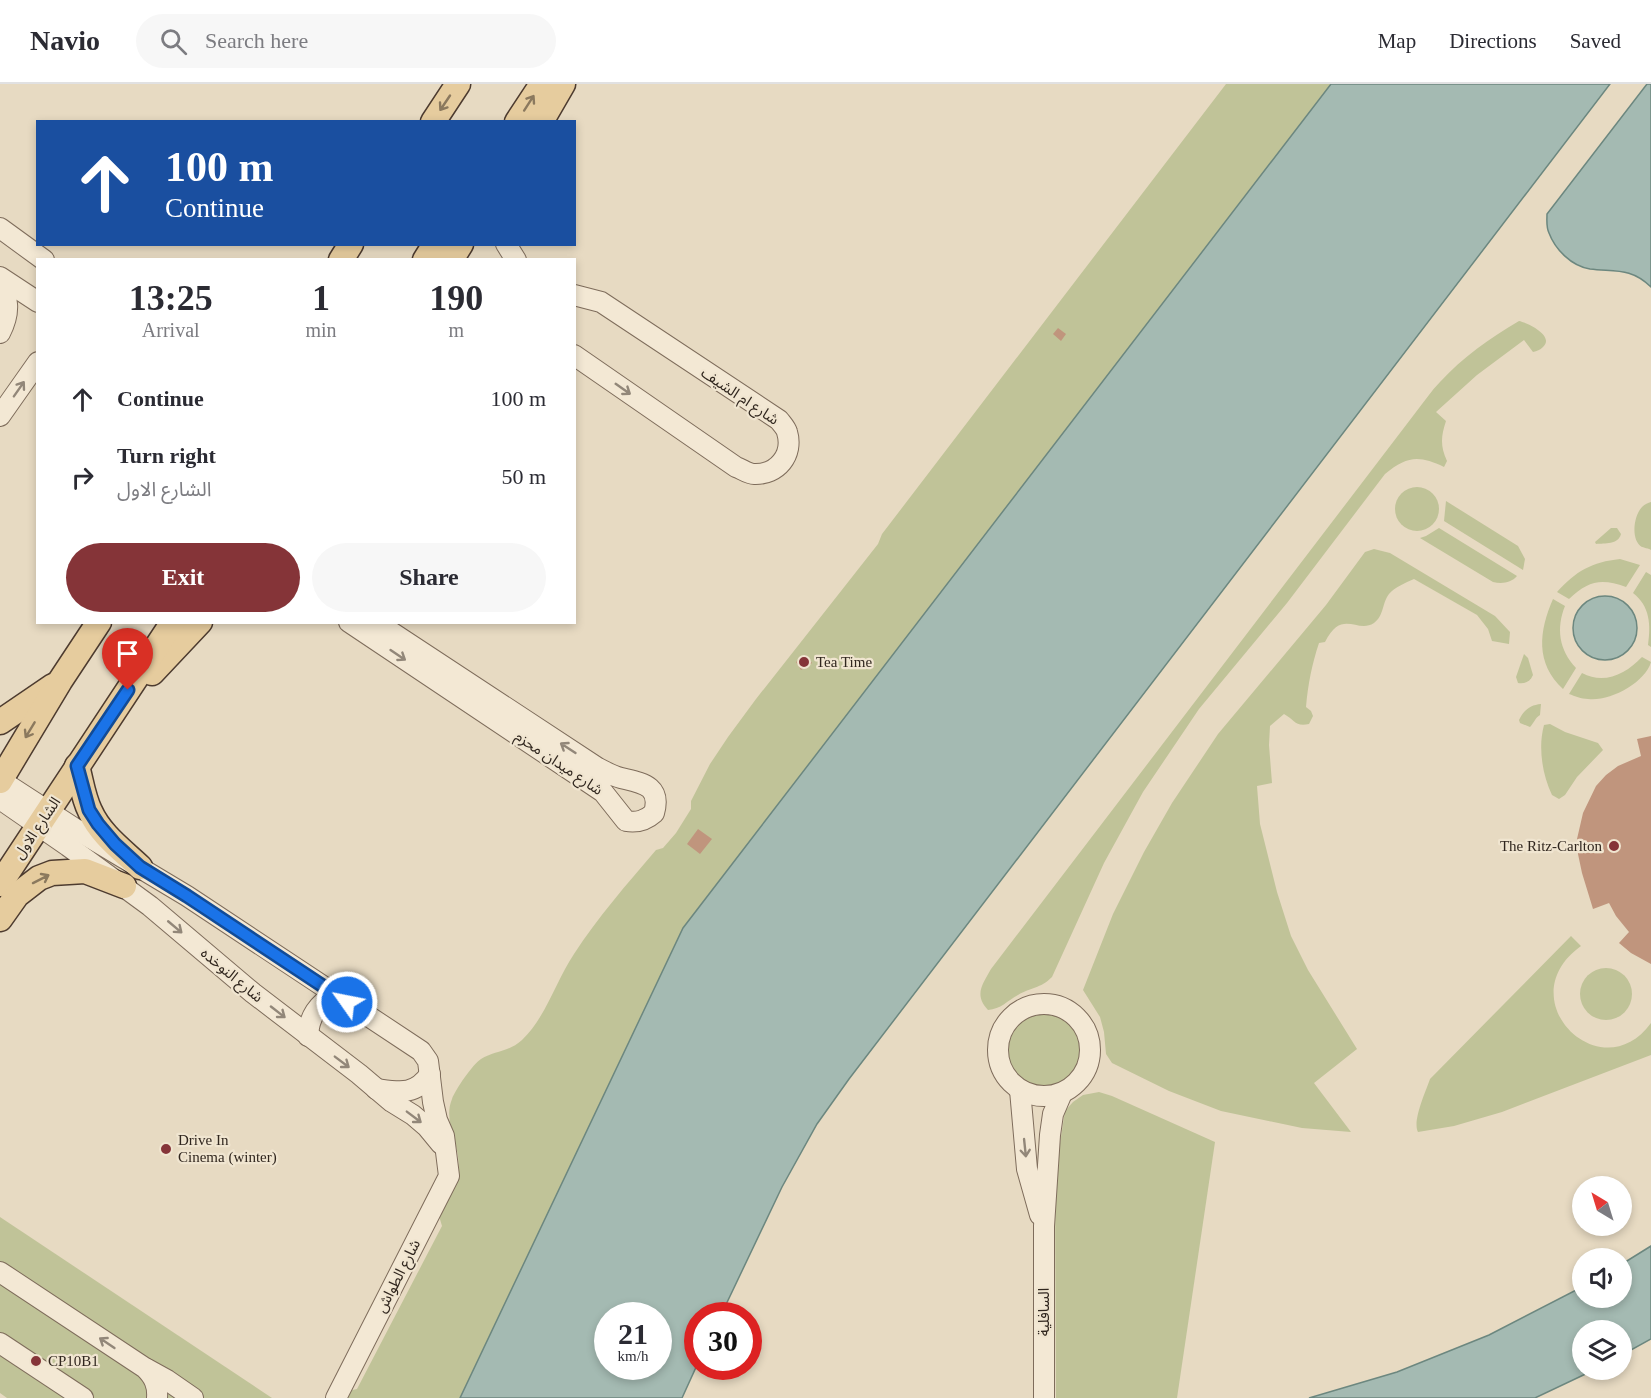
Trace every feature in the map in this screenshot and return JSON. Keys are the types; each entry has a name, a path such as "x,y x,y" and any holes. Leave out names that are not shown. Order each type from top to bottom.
{"main road":[{"path":"434,120 458,84"},
{"path":"518,120 542,84"},
{"path":"542,120 563,84"},
{"path":"0,780 98,624"},
{"path":"117,709 198,624"},
{"name":"الشارع الاول","path":"0,884 169,627"},
{"path":"0,722 60,681"},
{"path":"77,766 89,810 115,844 140,867"},
{"path":"0,919 17,895 30,884 52,873 85,872 124,886"}],"street":[{"path":"0,228 41,258"},
{"path":"0,278 36,301"},
{"path":"0,278 6,295 8,313 0,333"},
{"name":"شارع ام الشيف","path":"576,296 601,302 779,420 787,430 786,458 778,467 766,473 751,474 736,467 576,356"},
{"path":"0,416 36,365"},
{"name":"شارع ميدان محزم","path":"352,624 603,792 626,821 642,821 654,813 656,806 654,795 644,784 619,778 598,768 379,624"},
{"name":"شارع النوخده","path":"0,780 252,993 376,1089"},
{"path":"0,799 44,818"},
{"name":"شارع النوخده","path":"44,818 140,867 187,896 421,1051"},
{"path":"308,1035 308,1026 312,1016 323,1002 335,994"},
{"path":"1048,1003 1060,1006 1078,1017 1085,1026 1091,1046 1084,1074 1075,1085 1062,1093 1041,1096 1020,1090 1005,1075 1000,1065 998,1044 1001,1033 1015,1014 1036,1004 1048,1003"},
{"name":"شارع الطواش","path":"336,1398 449,1176 447,1151 433,1102 428,1061 421,1051"},
{"path":"376,1089 396,1092 412,1090 426,1081 430,1074"},
{"path":"376,1089 427,1127 447,1151"},
{"name":"السافلية","path":"1020,1090 1028,1169 1044,1226"},
{"name":"السافلية","path":"1044,1398 1044,1226 1050,1135 1053,1114 1062,1093"},
{"path":"0,1272 193,1398"},
{"path":"0,1343 83,1398"},
{"path":"145,1368 156,1384 157,1398"}],"green space":[{"path":"1226,84 1331,84 683,928 461,1398 344,1398 348,1391 357,1389 442,1226 439,1216 453,1188 458,1170 457,1152 449,1117 452,1099 460,1084 481,1059 512,1047 522,1040 538,1021 574,954 593,927 656,850 663,848 676,833 691,809 691,801 710,764 728,737 878,544 882,534"},
{"path":"1519,321 1534,327 1543,334 1546,343 1543,347 1533,352 1524,340 1477,375 1436,412 1446,421 1442,441 1447,461 1444,467 1427,460 1413,459 1385,474 1287,603 1199,709 1143,792 1104,863 1052,977 1043,984 988,1010 980,995 982,985 991,969 1431,393 1467,356"},
{"path":"1417,487 1433,493 1439,509 1433,525 1417,531 1401,525 1395,509 1401,493"},
{"path":"1446,501 1518,546 1525,559 1523,570 1444,521"},
{"path":"1651,502 1651,550 1638,544 1634,527 1639,511"},
{"path":"1439,528 1517,576 1506,582 1493,582 1420,538"},
{"path":"1611,528 1617,528 1621,534 1619,538 1611,543 1596,544 1595,542"},
{"path":"1374,549 1390,553 1495,616 1510,632 1509,644 1492,641 1488,629 1477,615 1414,579 1397,587 1389,594 1380,617 1374,623 1368,626 1343,624 1337,626 1325,642 1319,643 1309,682 1306,707 1313,716 1309,724 1298,724 1284,714 1270,726 1272,783 1257,786 1260,824 1277,892 1291,936 1308,970 1357,1049 1314,1083 1351,1132 1302,1128 1221,1111 1169,1091 1112,1063 1106,1054 1100,1017 1083,990 1113,914 1172,803 1218,734 1326,605 1365,552"},
{"path":"1620,559 1640,565 1626,587 1602,582 1595,583 1582,588 1569,599 1557,592 1571,578 1585,569 1601,562"},
{"path":"1646,572 1651,575 1651,647 1648,645 1649,623 1646,610 1633,593"},
{"path":"1553,599 1565,606 1561,622 1561,638 1566,654 1576,668 1563,689 1548,668 1542,646 1545,623"},
{"path":"1524,654 1528,658 1533,675 1527,682 1518,683 1516,677"},
{"path":"1642,657 1651,662 1647,670 1642,677 1625,690 1596,699 1569,694 1582,673 1598,678 1614,676 1622,673"},
{"path":"1541,704 1540,715 1530,727 1520,723 1519,720 1525,711"},
{"path":"1550,724 1565,732 1598,743 1603,750 1559,799 1552,795 1542,760 1542,733 1544,725"},
{"path":"1571,936 1581,946 1561,967 1554,990 1557,1012 1570,1030 1587,1043 1609,1048 1631,1042 1651,1023 1651,1055 1502,1112 1454,1126 1418,1132 1418,1114 1430,1079"},
{"path":"1601,968 1611,968 1620,972 1628,980 1632,994 1628,1008 1620,1016 1611,1020 1601,1020 1592,1016 1584,1008 1580,999 1580,989 1584,980 1592,972"},
{"path":"1044,1011 1058,1014 1071,1022 1079,1035 1082,1049 1079,1063 1071,1076 1058,1084 1044,1087 1030,1084 1017,1076 1009,1063 1006,1049 1009,1035 1017,1022 1030,1014"},
{"path":"1099,1092 1215,1142 1177,1398 1056,1398 1055,1176 1065,1111 1083,1095"},
{"path":"0,1217 272,1398 7,1398 0,1393"}],"water":[{"path":"1331,84 1610,84 849,1079 817,1124 782,1187 727,1302 684,1302 684,1380 690,1380 682,1398 460,1398 683,928"},
{"path":"1647,84 1651,84 1651,287 1629,273 1590,269 1570,261 1555,245 1547,223 1547,214"},
{"path":"1605,596 1623,602 1631,610 1637,628 1631,646 1623,654 1605,660 1587,654 1579,646 1573,628 1579,610 1587,602"},
{"path":"1651,1246 1651,1339 1632,1349 1632,1320 1572,1320 1573,1380 1535,1398 1309,1398 1397,1372 1489,1335 1572,1292 1572,1308 1632,1308 1632,1258"}],"building":[{"path":"1058,328 1066,334 1061,341 1053,334"},
{"name":"Tea Time","path":"806,655 812,663 801,670 796,662"},
{"name":"The Ritz-Carlton","path":"1651,736 1651,964 1619,943 1629,932 1609,903 1593,909 1582,873 1577,839 1583,813 1596,786 1618,766 1641,756 1637,739"},
{"path":"698,829 712,839 700,854 687,844"}],"place":[{"name":"Tea Time","path":"804,662"},
{"name":"The Ritz-Carlton","path":"1614,846"},
{"name":"Drive In Cinema (winter)","path":"166,1149"},
{"name":"CP10B1","path":"36,1361"}],"route":[{"path":"128,690 77,766 89,810 98,824 115,844 140,867 347,1002"}]}
